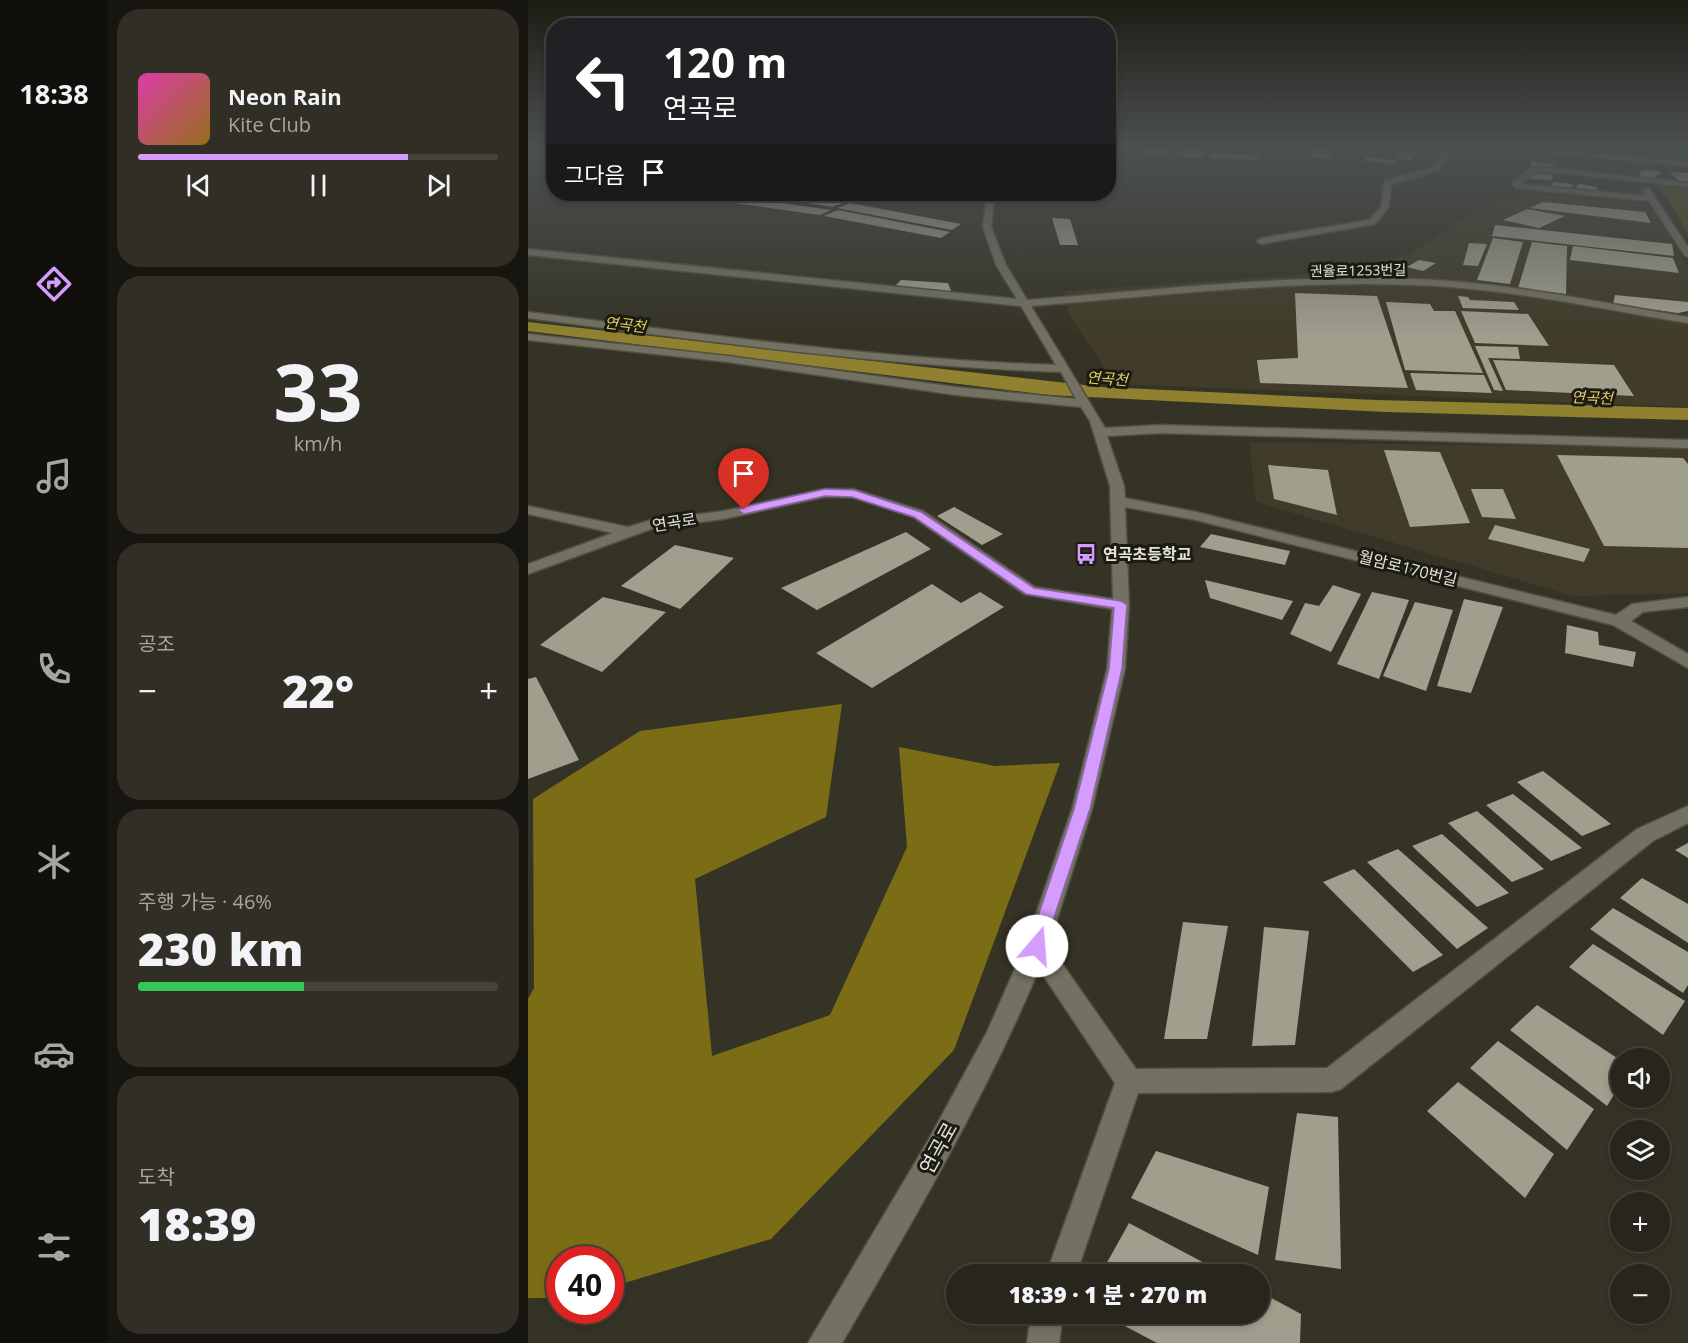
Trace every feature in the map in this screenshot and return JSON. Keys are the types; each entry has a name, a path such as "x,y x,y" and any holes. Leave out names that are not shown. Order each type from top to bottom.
{"street":[{"path":"989,211 987,227 1000,265 1065,369"},
{"path":"1261,241 1372,222 1382,211"},
{"path":"1661,211 1688,254"},
{"name":"권율로1253번길","path":"528,252 1025,303 1248,286 1373,281 1450,284 1518,292 1688,320"},
{"path":"528,315 735,341 975,366 1065,369"},
{"path":"528,337 728,359 956,391 1083,404"},
{"name":"연곡로","path":"824,1343 944,1139 997,1039 1037,946 1082,809 1096,753 1116,669 1121,605 1119,501 1117,486 1101,432 1065,369"},
{"path":"1101,432 1161,429 1688,444"},
{"name":"연곡로","path":"528,569 651,524 724,515 825,493 854,493 918,514 1030,591 1121,605"},
{"name":"월암로170번길","path":"1119,501 1196,516 1618,621 1688,662"},
{"path":"528,510 629,532"},
{"path":"1618,621 1638,608 1688,602"},
{"path":"1129,1081 1332,1080 1645,836 1688,814"},
{"path":"1037,946 1129,1081"},
{"path":"1065,1264 1129,1081"},
{"path":"1043,1343 1046,1324"}],"shaded area":[{"path":"1473,211 1655,211 1688,268 1688,407 1115,384 1069,315 1064,291 1312,274 1410,254"},
{"path":"1674,211 1688,211 1688,233"},
{"path":"528,322 1102,387 1376,400 1688,408 1688,420 1386,412 1049,395 528,331"},
{"path":"1249,442 1688,448 1688,593 1573,596 1256,502"},
{"path":"842,704 826,817 695,879 712,1056 830,1015 907,847 899,747 995,766 1060,763 954,1050 771,1239 624,1283 624,1246 546,1246 546,1298 528,1298 528,999 534,988 533,799 640,731"}],"building":[{"path":"789,211 830,211 820,215"},
{"path":"841,211 950,232 941,238 824,216"},
{"path":"851,211 891,211 961,224 952,230"},
{"path":"1523,211 1565,216 1539,228 1503,220"},
{"path":"1552,211 1645,212 1651,223"},
{"path":"1052,218 1070,219 1078,245 1060,245"},
{"path":"1495,225 1672,244 1674,256 1492,236"},
{"path":"1493,238 1523,242 1510,284 1477,280"},
{"path":"1532,242 1567,246 1566,294 1518,288"},
{"path":"1469,243 1487,244 1478,266 1463,265"},
{"path":"1573,246 1673,258 1679,273 1570,260"},
{"path":"1419,260 1436,263 1423,271 1407,267"},
{"path":"901,280 948,283 952,293 894,287"},
{"path":"1295,293 1377,296 1408,388 1260,383 1257,360 1298,358"},
{"path":"1615,295 1688,302 1688,311 1678,313 1613,304"},
{"path":"1458,296 1468,297 1470,300 1514,302 1519,310 1463,308"},
{"path":"1386,302 1430,304 1434,311 1455,311 1483,373 1405,370"},
{"path":"1461,311 1528,314 1549,346 1475,343"},
{"path":"1475,346 1518,347 1520,359 1488,358 1503,391 1494,390"},
{"path":"1493,360 1614,365 1634,396 1506,390"},
{"path":"1410,373 1484,375 1492,393 1416,390"},
{"path":"1384,450 1440,452 1470,523 1410,527"},
{"path":"1557,455 1683,458 1688,464 1688,548 1604,546"},
{"path":"1268,465 1328,470 1337,515 1274,499"},
{"path":"1471,489 1503,489 1516,519 1482,517"},
{"path":"954,507 1003,534 982,545 937,516"},
{"path":"1495,525 1590,549 1584,562 1488,539"},
{"path":"906,532 931,549 817,610 781,588"},
{"path":"1211,534 1290,551 1285,565 1200,547"},
{"path":"675,545 734,558 680,609 621,586"},
{"path":"1205,580 1293,601 1282,620 1210,598"},
{"path":"932,584 961,603 980,592 1004,607 872,688 816,653"},
{"path":"1333,585 1361,594 1331,652 1290,634 1305,603 1319,606"},
{"path":"1372,592 1409,600 1379,679 1337,664"},
{"path":"603,597 666,612 602,672 540,645"},
{"path":"1464,599 1503,607 1471,693 1437,686"},
{"path":"1415,602 1453,610 1426,691 1383,676"},
{"path":"1567,625 1598,632 1599,645 1636,652 1633,667 1565,653"},
{"path":"536,677 579,760 528,779 528,679"},
{"path":"1543,771 1611,824 1582,836 1517,782"},
{"path":"1513,794 1582,848 1551,861 1486,805"},
{"path":"1477,811 1544,869 1512,882 1448,823"},
{"path":"1442,834 1509,893 1477,907 1412,846"},
{"path":"1688,843 1688,858 1675,850"},
{"path":"1398,849 1488,928 1457,949 1367,862"},
{"path":"1354,869 1443,955 1413,972 1323,882"},
{"path":"1642,878 1688,904 1688,943 1620,898"},
{"path":"1613,908 1688,952 1688,985 1683,993 1590,929"},
{"path":"1183,922 1228,926 1207,1039 1164,1039"},
{"path":"1264,927 1309,931 1295,1045 1252,1046"},
{"path":"1593,944 1685,1001 1663,1035 1569,967"},
{"path":"1537,1005 1610,1053 1610,1101 1607,1106 1510,1030"},
{"path":"1498,1041 1594,1109 1567,1150 1470,1068"},
{"path":"1458,1082 1554,1154 1525,1198 1427,1111"},
{"path":"1297,1113 1338,1117 1341,1269 1275,1260"},
{"path":"1156,1151 1269,1187 1258,1255 1131,1198"},
{"path":"1129,1223 1206,1264 1106,1264"},
{"path":"1270,1297 1301,1314 1300,1343 1157,1343 1121,1324 1270,1324"}],"place":[{"name":"연곡초등학교","path":"1086,554"}],"route":[{"path":"744,510 825,493 854,493 918,514 1030,591 1121,605 1116,669 1082,809 1037,946"}],"water label":[{"name":"연곡천","path":"625,324"},
{"name":"연곡천","path":"1107,378"},
{"name":"연곡천","path":"1592,397"}]}
